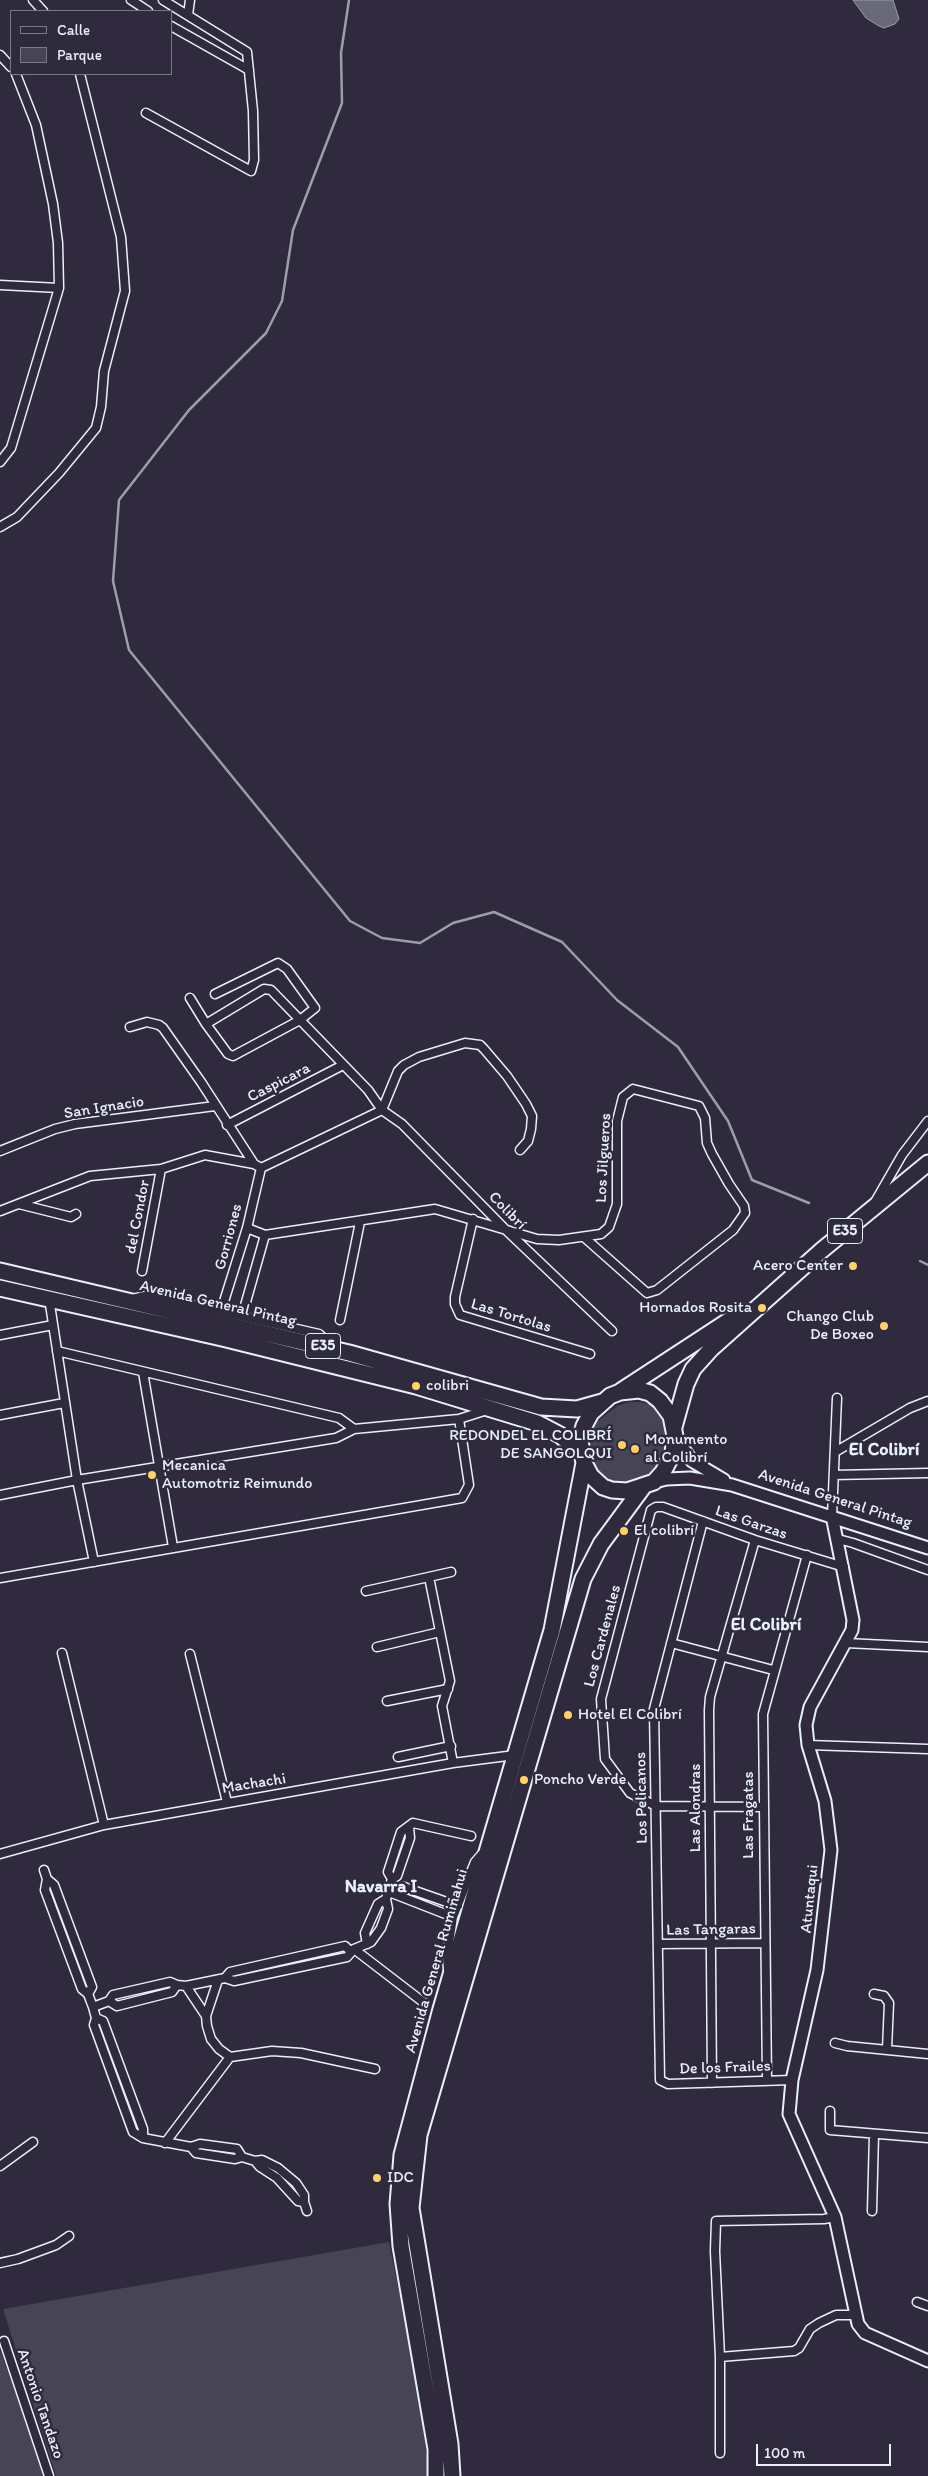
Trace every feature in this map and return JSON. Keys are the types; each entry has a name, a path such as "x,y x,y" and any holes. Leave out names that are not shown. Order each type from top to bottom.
{"highway":[{"name":"E35","path":"763,1300 722,1324 602,1402 591,1413 584,1426 580,1441 582,1458 591,1476 603,1487 627,1491 649,1484 670,1460 686,1384 693,1369 710,1349 763,1300 928,1163"},
{"name":"Avenida General Pintag","path":"0,1271 336,1350 541,1407 577,1409 602,1402"},
{"name":"Avenida General Pintag","path":"0,1288 49,1298 416,1386 537,1423 553,1430 582,1458"},
{"name":"E35","path":"620,1392 640,1390 650,1393 666,1408 675,1432"},
{"name":"Avenida General Rumiñahui","path":"436,2476 436,2449 401,2246 398,2204 402,2155 450,1978 559,1602 582,1458"},
{"name":"Avenida General Rumiñahui","path":"452,2476 445,2415 411,2208 418,2142 583,1579 601,1544 649,1484"}],"street":[{"path":"33,0 42,10"},
{"path":"131,0 146,10"},
{"path":"146,112 251,171 254,160 253,120 246,51 163,0"},
{"path":"188,15 190,0"},
{"path":"172,27 249,70"},
{"path":"0,55 10,66"},
{"path":"0,462 11,448 59,288 58,243 53,204 36,125 16,75"},
{"path":"0,526 17,517 59,473 96,428 101,407 104,371 125,291 121,237 80,75"},
{"path":"0,285 59,288"},
{"path":"190,998 228,1054 233,1056 300,1020 315,1008 287,969 278,963 215,994"},
{"path":"206,1024 266,988 271,990 368,1090 382,1110"},
{"path":"130,1027 147,1022 159,1025 176,1044 227,1125 257,1166"},
{"path":"0,1211 90,1176 161,1168 205,1155 257,1166 382,1110 398,1071 404,1065 419,1057 465,1043 480,1045 507,1076 532,1116 528,1141 520,1150"},
{"name":"Caspicara","path":"227,1125 343,1065"},
{"name":"Los Jilgueros","path":"247,1228 265,1235 360,1222 435,1209 536,1238 559,1240 585,1238 601,1234 609,1227 617,1204 617,1121 621,1102 627,1093 633,1089 694,1104 702,1109 707,1128 707,1143 729,1184 744,1206 745,1213 733,1230 657,1290 650,1292 642,1290 585,1238"},
{"name":"San Ignacio","path":"0,1151 55,1129 75,1124 215,1106"},
{"name":"Colibrí","path":"382,1110 402,1124 507,1231 612,1332"},
{"path":"870,1210 902,1155 928,1121"},
{"name":"Gorriones","path":"221,1312 247,1228 257,1166"},
{"name":"del Condor","path":"142,1271 161,1168"},
{"path":"19,1204 71,1216 76,1214"},
{"name":"Las Tortolas","path":"473,1219 455,1296 455,1304 460,1315 590,1354"},
{"path":"340,1320 360,1222"},
{"path":"242,1316 265,1235"},
{"path":"127,1301 149,1295 319,1334 336,1350"},
{"path":"49,1298 77,1480 94,1562"},
{"path":"0,1335 53,1325"},
{"path":"57,1351 339,1418 354,1429"},
{"path":"143,1372 161,1466 173,1547"},
{"name":"Atuntaqui","path":"837,1398 832,1516 844,1567 853,1620 852,1630 846,1643 810,1707 806,1725 808,1745 825,1801 831,1850 818,1970 792,2080 789,2114 835,2217 858,2324 865,2333 928,2361"},
{"path":"835,1452 910,1408 928,1401"},
{"path":"0,1414 64,1403"},
{"path":"0,1495 77,1480 336,1438 354,1429 459,1419 476,1412 496,1411"},
{"path":"0,1578 462,1498 469,1485 459,1419"},
{"name":"Avenida General Pintag","path":"675,1432 692,1461 732,1485"},
{"path":"834,1475 928,1473"},
{"name":"Avenida General Pintag","path":"649,1484 667,1479 690,1478 732,1485 928,1548"},
{"name":"Las Garzas","path":"651,1510 660,1507 755,1540 844,1567"},
{"name":"Los Cardenales","path":"651,1510 600,1707 606,1763 630,1794 656,1806"},
{"name":"Los Pelicanos","path":"660,2080 654,1710 702,1521"},
{"name":"Las Alondras","path":"712,2083 709,1806 710,1702 755,1540"},
{"path":"838,1540 853,1542 928,1570"},
{"name":"Las Fragatas","path":"767,2081 763,1714 773,1670 807,1555"},
{"path":"366,1591 451,1572"},
{"path":"429,1577 450,1681 442,1706 453,1763"},
{"path":"377,1647 440,1632"},
{"path":"670,1643 722,1655 773,1670"},
{"path":"846,1643 928,1648"},
{"path":"62,1652 104,1825"},
{"path":"190,1654 227,1802"},
{"path":"387,1701 448,1689"},
{"path":"808,1745 928,1749"},
{"path":"398,1756 450,1746"},
{"name":"Machachi","path":"0,1854 104,1825 227,1802 329,1787 453,1763 515,1755"},
{"path":"656,1806 763,1806"},
{"path":"92,2006 109,2002 117,2006 172,1992 177,1986 222,1979 234,1981 347,1957 352,1950 374,1939 381,1928 388,1909 388,1895 392,1879 388,1872 401,1832 414,1823 472,1836"},
{"path":"450,1978 447,1956 453,1917 475,1862 488,1846"},
{"path":"44,1870 47,1879 54,1885 92,1987 88,1994 96,2018 103,2020 143,2129 143,2138 191,2147 200,2144 237,2150 242,2157 255,2161 260,2168 277,2178 298,2201 304,2202 307,2210"},
{"path":"367,1944 365,1933 378,1904 388,1895 404,1887 458,1906"},
{"path":"388,1895 453,1917"},
{"name":"Las Tangaras","path":"658,1944 764,1943"},
{"path":"352,1950 423,2002"},
{"path":"206,2016 222,1979"},
{"path":"186,1986 206,2016 211,2039 225,2055 230,2057 272,2051 301,2053 375,2069"},
{"path":"874,1994 884,1996 889,2003 887,2050"},
{"path":"835,2043 847,2046 928,2054"},
{"path":"165,2143 230,2057"},
{"name":"De los Frailes","path":"660,2080 668,2084 792,2080"},
{"path":"830,2111 829,2130 928,2138"},
{"path":"872,2211 874,2134"},
{"path":"0,2166 33,2142"},
{"path":"720,2453 720,2357 715,2222 721,2219 824,2219 835,2217"},
{"path":"0,2263 18,2259 56,2244 70,2236"},
{"path":"917,2302 928,2306"},
{"path":"720,2357 794,2351 800,2347 810,2329 819,2323 836,2315 856,2316"},
{"name":"Antonio Tandazo","path":"4,2341 49,2476"}],"green space":[{"path":"629,1402 641,1402 655,1407 666,1421 667,1446 658,1466 644,1478 626,1483 609,1480 597,1473 591,1462 588,1439 598,1421 617,1406"},
{"path":"389,2242 420,2396 429,2476 56,2476 3,2309"},
{"path":"0,2350 35,2445 43,2476 0,2476"}],"water":[{"path":"853,0 893,0 899,19 895,24 884,28 879,26 866,18"}],"waterway":[{"path":"341,53 349,0"},
{"path":"341,52 342,103 293,230 282,301 266,333 189,410 119,500 113,581 129,650 350,921 382,938 420,943 453,923 494,912 562,942 617,1000 678,1047 728,1121 752,1180 809,1203"},
{"path":"920,1261 928,1265"}],"place":[{"name":"Acero Center","path":"853,1266"},
{"name":"Hornados Rosita","path":"762,1308"},
{"name":"Chango Club De Boxeo","path":"884,1326"},
{"name":"colibri","path":"416,1386"},
{"name":"REDONDEL EL COLIBRÍ DE SANGOLQUI","path":"622,1445"},
{"name":"Monumento al Colibrí","path":"635,1449"},
{"name":"Mecanica Automotriz Reimundo","path":"152,1475"},
{"name":"El colibrí","path":"624,1531"},
{"name":"Hotel El Colibrí","path":"568,1715"},
{"name":"Poncho Verde","path":"524,1780"},
{"name":"IDC","path":"377,2178"}],"district":[{"name":"El Colibrí","path":"884,1450"},
{"name":"El Colibrí","path":"766,1625"},
{"name":"Navarra I","path":"381,1887"}]}
